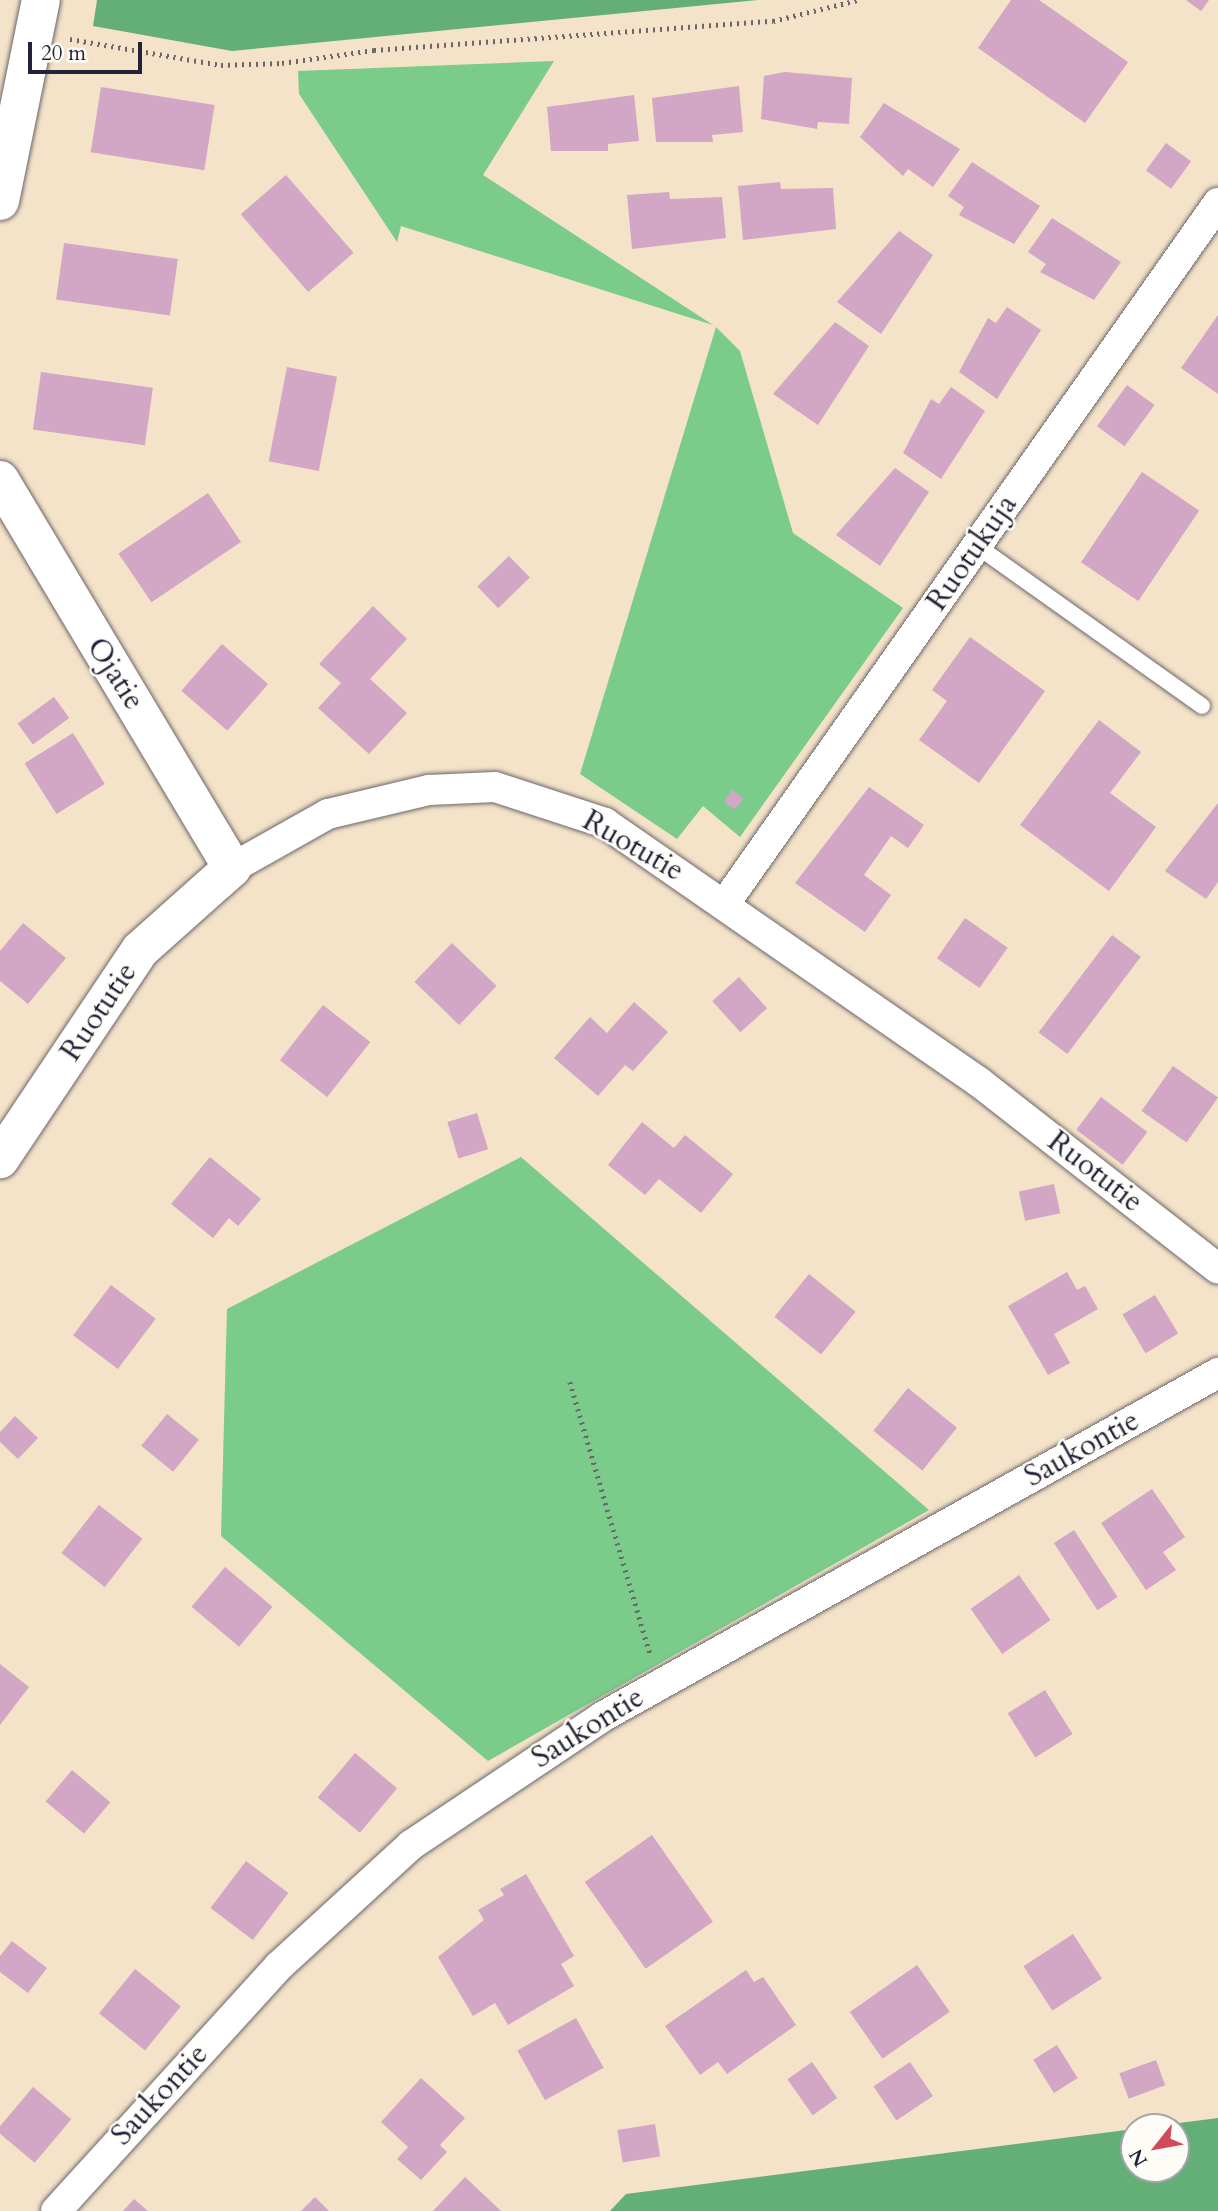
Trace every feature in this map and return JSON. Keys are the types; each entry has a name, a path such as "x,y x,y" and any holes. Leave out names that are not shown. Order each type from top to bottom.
{"street":[{"path":"0,201 37,16"},
{"name":"Ruotukuja","path":"726,902 1218,203"},
{"name":"Ojatie","path":"0,480 232,868"},
{"name":"Ruotutie","path":"0,1159 140,950 232,868 300,826 358,804 495,787 605,823 726,902 979,1082 1218,1269"},
{"name":"Saukontie","path":"56,2211 279,1966 411,1845 666,1681 1218,1373"}],"lane":[{"path":"976,546 1202,706"}],"path":[{"path":"37,16 221,65 282,63 374,50 773,21 858,0"},
{"path":"570,1382 641,1637 666,1681"}],"green space":[{"path":"97,0 758,0 232,51 93,26"},
{"path":"554,61 483,175 713,325 401,226 397,242 299,94 298,71"},
{"path":"716,327 740,351 793,533 903,608 740,837 703,806 677,839 580,774"},
{"path":"521,1157 929,1510 488,1761 221,1536 227,1309"},
{"path":"1218,2118 1218,2211 610,2211 626,2194 1120,2131 1120,2183 1190,2183 1190,2122"}],"building":[{"path":"1011,0 1039,0 1128,62 1085,123 978,48"},
{"path":"1186,0 1209,0 1201,11"},
{"path":"785,72 852,78 849,124 818,122 817,129 761,119 764,76"},
{"path":"739,86 743,132 712,135 713,142 656,142 652,98"},
{"path":"101,87 215,105 204,170 91,152"},
{"path":"634,95 639,141 608,144 608,151 551,151 547,107"},
{"path":"884,103 960,149 933,187 908,169 903,176 860,137"},
{"path":"1166,143 1191,161 1171,189 1146,171"},
{"path":"972,162 1040,206 1014,244 959,215 964,207 948,196"},
{"path":"286,175 354,253 308,292 241,214"},
{"path":"780,182 781,189 833,188 836,229 743,240 738,186"},
{"path":"669,192 670,199 722,197 726,238 632,249 627,195"},
{"path":"1052,218 1121,262 1094,300 1040,272 1046,264 1028,252"},
{"path":"899,231 933,255 881,334 837,302"},
{"path":"64,243 178,259 170,315 56,299"},
{"path":"1007,307 1041,330 997,399 959,372 988,318 996,323"},
{"path":"1218,315 1218,394 1181,368"},
{"path":"835,322 869,346 818,425 773,394"},
{"path":"287,367 337,377 319,471 269,461"},
{"path":"41,372 153,388 145,445 33,429"},
{"path":"1127,385 1155,405 1125,446 1097,426"},
{"path":"951,387 985,411 941,479 903,453 931,399 939,404"},
{"path":"895,468 929,492 880,566 836,535"},
{"path":"1142,472 1199,511 1138,601 1081,562"},
{"path":"208,493 241,542 151,602 118,553"},
{"path":"509,556 530,578 498,608 477,587"},
{"path":"373,606 407,639 370,679 407,713 369,754 318,708 341,683 319,664"},
{"path":"970,637 1045,691 979,783 919,740 947,701 932,690"},
{"path":"222,644 268,684 227,731 181,691"},
{"path":"54,697 69,718 33,744 18,723"},
{"path":"1099,720 1141,752 1110,793 1156,827 1109,891 1020,825"},
{"path":"73,733 105,784 56,814 25,763"},
{"path":"869,787 924,825 908,848 891,836 864,875 891,895 865,932 795,883"},
{"path":"732,790 743,798 735,810 724,801"},
{"path":"1218,803 1218,882 1206,899 1165,871"},
{"path":"965,918 1008,948 979,988 937,958"},
{"path":"23,923 66,958 28,1004 0,981 0,951"},
{"path":"1112,935 1141,957 1067,1054 1039,1032"},
{"path":"452,943 497,986 459,1025 414,982"},
{"path":"739,977 767,1008 740,1032 712,1001"},
{"path":"634,1002 668,1032 633,1071 625,1065 598,1096 554,1058 590,1017 607,1033"},
{"path":"323,1005 370,1042 327,1097 280,1060"},
{"path":"1173,1066 1218,1098 1187,1143 1141,1111"},
{"path":"1101,1097 1147,1132 1123,1165 1076,1130"},
{"path":"477,1113 488,1149 458,1158 447,1122"},
{"path":"642,1122 674,1148 685,1135 733,1174 701,1213 659,1179 645,1195 608,1165"},
{"path":"210,1157 261,1199 238,1226 229,1218 213,1238 171,1204"},
{"path":"1054,1184 1060,1213 1025,1221 1019,1191"},
{"path":"1067,1272 1077,1290 1085,1286 1098,1309 1054,1334 1070,1363 1048,1375 1008,1306"},
{"path":"809,1274 856,1312 821,1355 774,1317"},
{"path":"111,1285 156,1319 118,1369 73,1335"},
{"path":"1155,1295 1178,1334 1146,1353 1122,1315"},
{"path":"908,1388 957,1428 922,1470 873,1431"},
{"path":"167,1414 199,1440 173,1472 141,1446"},
{"path":"15,1416 38,1438 18,1459 0,1442 0,1432"},
{"path":"1152,1489 1185,1537 1163,1552 1176,1570 1146,1590 1101,1523"},
{"path":"99,1505 142,1539 105,1587 61,1553"},
{"path":"1074,1530 1118,1597 1097,1610 1054,1543"},
{"path":"225,1567 272,1607 239,1647 192,1607"},
{"path":"1019,1575 1051,1620 1002,1654 971,1609"},
{"path":"0,1664 29,1687 0,1725"},
{"path":"1045,1690 1073,1734 1035,1757 1008,1713"},
{"path":"355,1753 397,1788 360,1833 318,1797"},
{"path":"72,1770 110,1802 84,1834 46,1801"},
{"path":"652,1835 713,1922 646,1969 585,1882"},
{"path":"246,1861 288,1893 253,1940 210,1908"},
{"path":"526,1874 574,1956 561,1964 574,1986 508,2025 495,2003 473,2016 438,1957 484,1920 478,1910 504,1895 500,1889"},
{"path":"1073,1934 1102,1978 1052,2011 1024,1966"},
{"path":"12,1941 47,1968 28,1993 0,1972 0,1956"},
{"path":"917,1965 950,2012 883,2059 850,2012"},
{"path":"135,1969 181,2006 145,2050 99,2013"},
{"path":"746,1970 754,1982 763,1977 796,2025 727,2074 718,2062 700,2075 665,2026"},
{"path":"576,2018 604,2068 545,2100 517,2050"},
{"path":"1057,2045 1078,2078 1054,2093 1033,2060"},
{"path":"1156,2060 1165,2085 1129,2099 1119,2073"},
{"path":"812,2062 837,2098 813,2115 787,2079"},
{"path":"910,2062 933,2096 896,2121 874,2087"},
{"path":"421,2078 465,2118 440,2145 447,2152 421,2180 397,2159 408,2147 381,2122"},
{"path":"33,2087 71,2119 35,2163 0,2134 0,2126"},
{"path":"655,2124 660,2157 623,2163 617,2130"},
{"path":"465,2177 501,2211 433,2211"},
{"path":"315,2197 329,2211 301,2211"},
{"path":"134,2199 148,2211 123,2211"}]}
